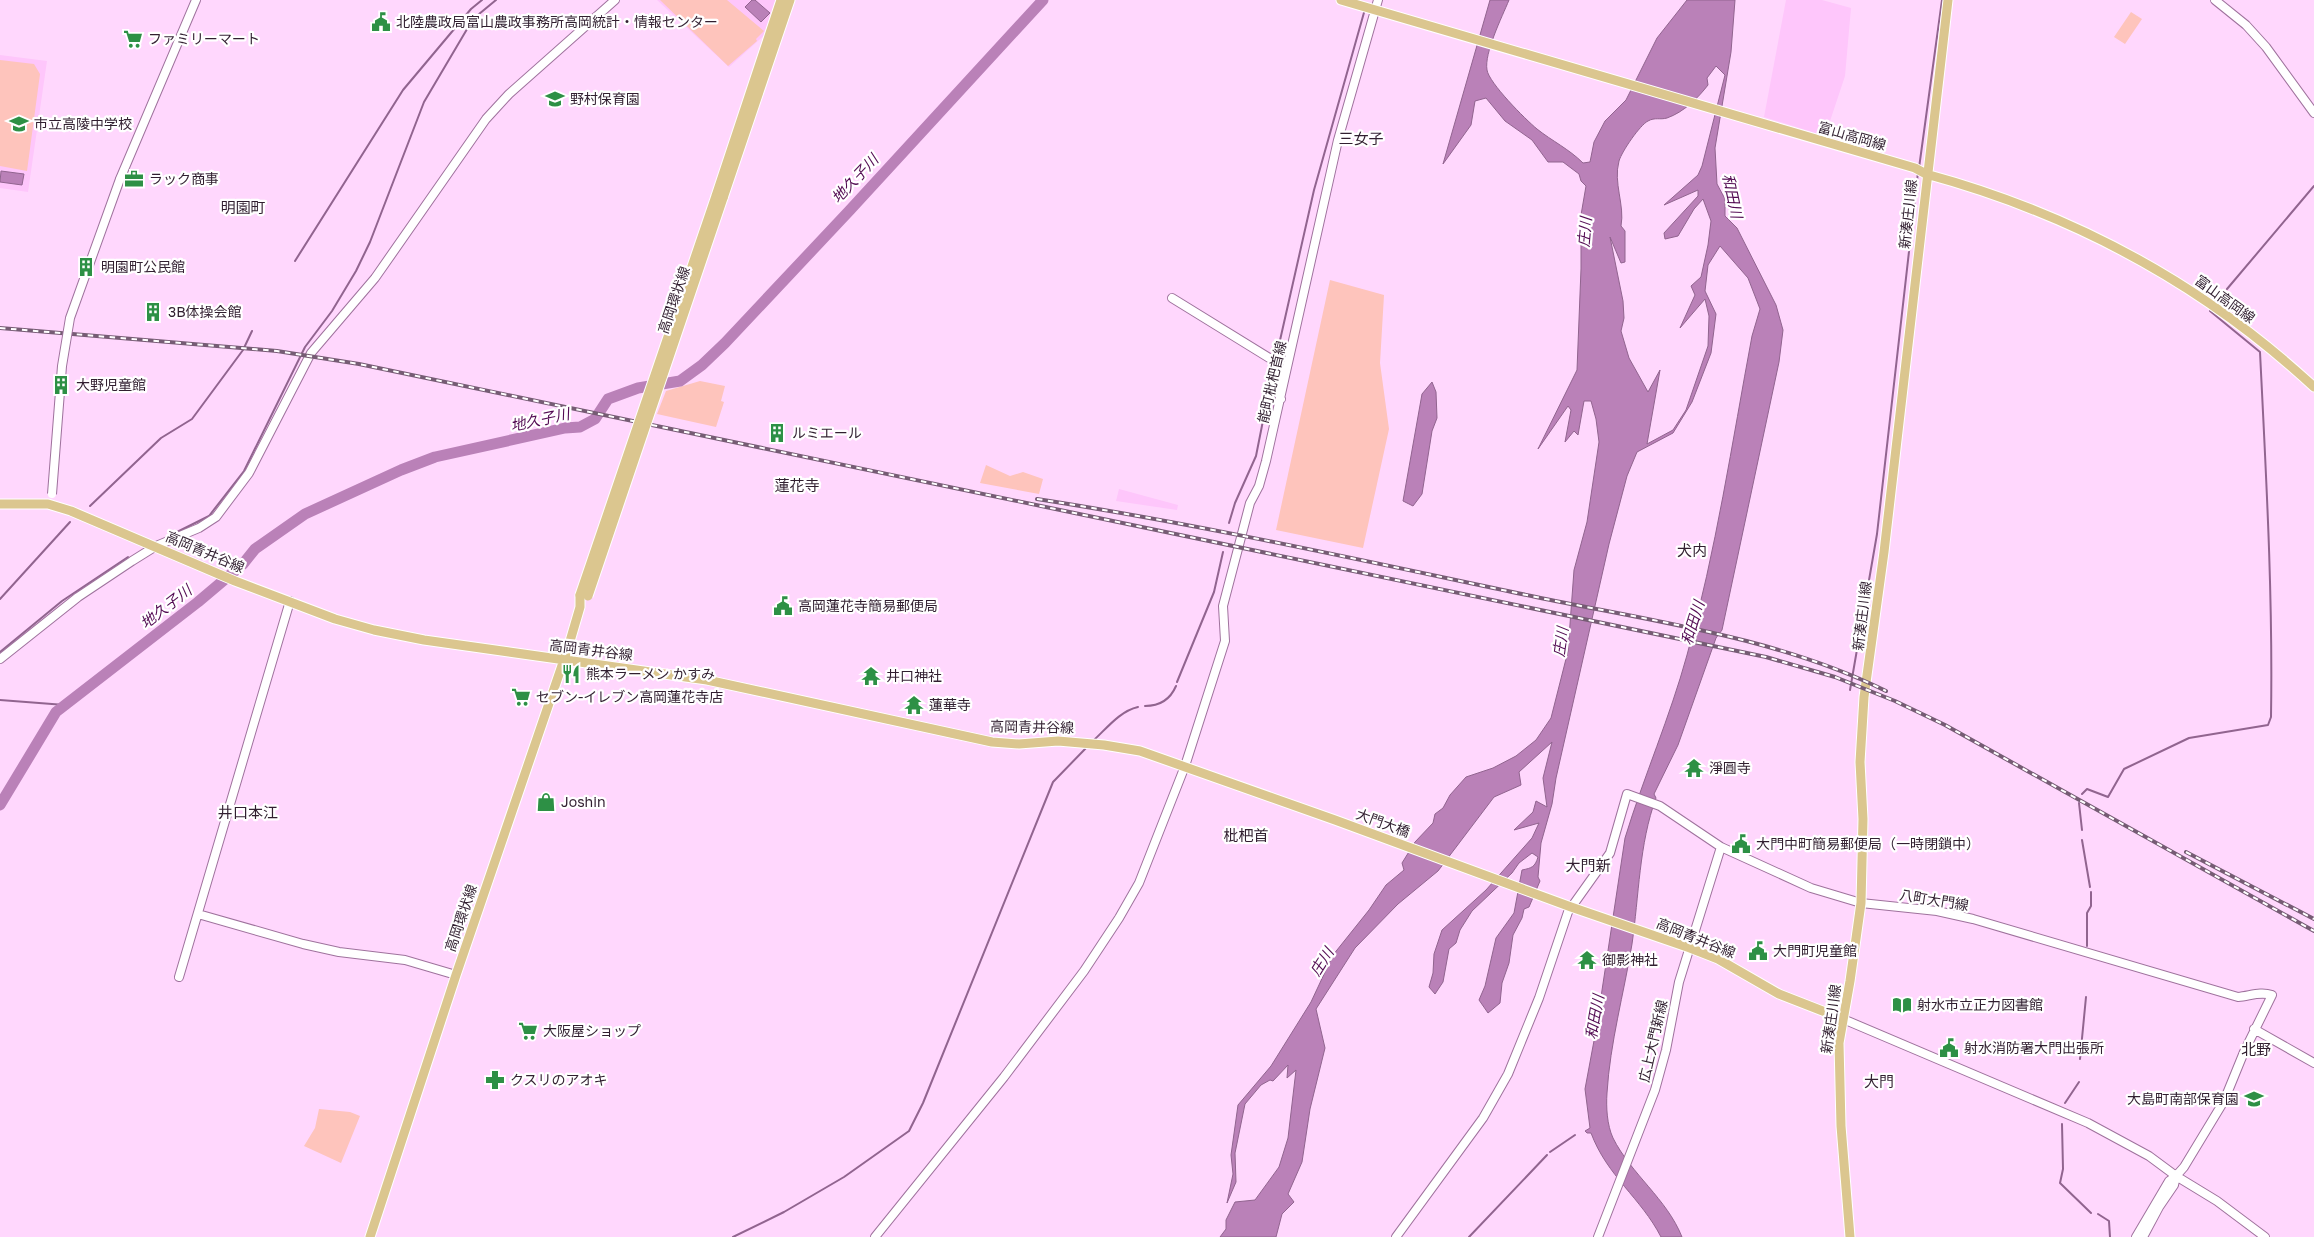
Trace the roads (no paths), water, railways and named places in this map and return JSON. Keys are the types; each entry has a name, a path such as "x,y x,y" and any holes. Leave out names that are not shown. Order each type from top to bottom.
{"main road":[{"name":"高岡環状線","path":"719,197 781,0"},
{"name":"高岡環状線","path":"370,1237 456,975 719,197 790,0"},
{"name":"富山高岡線","path":"1341,0 1915,168 1926,174 2032,208 2130,254 2206,301 2266,346 2314,387"},
{"name":"新湊庄川線","path":"1850,1237 1840,1088 1839,1043 1861,903 1863,819 1860,762 1864,697 1884,552 1926,174 1948,0"},
{"name":"高岡青井谷線","path":"0,504 48,504 71,511 234,580 335,619 374,630 424,640 707,680 992,742 1019,744 1058,741 1104,745 1140,751 1194,770"},
{"name":"大門大橋","path":"1194,770 1562,903"},
{"name":"高岡青井谷線","path":"1562,903 1690,948 1718,960 1779,994 1843,1019"}],"street":[{"path":"48,504 52,494 62,366 70,318 120,179 196,0"},
{"path":"0,659 78,597 156,546 199,528 216,517 252,467 311,353 375,278 486,119 509,94 615,0"},
{"name":"能町枇杷首線","path":"874,1237 1004,1077 1084,971 1114,926 1139,883 1185,766 1225,641 1223,606 1250,503 1266,461 1369,9 1378,0"},
{"path":"2215,0 2246,25 2266,47 2314,113"},
{"path":"1172,298 1276,363 1278,393 1281,399"},
{"path":"179,977 290,601"},
{"name":"八町大門線","path":"1396,1237 1483,1118 1508,1074 1539,998 1568,912 1610,853 1627,794 1660,806 1721,847 1811,888 1861,903 1937,911 1973,919 2232,996 2252,996 2263,992 2272,995 2254,1029"},
{"name":"広上大門新線","path":"1598,1237 1655,1090 1664,1058 1679,982 1721,847"},
{"path":"198,914 303,944 339,952 405,960 456,975"},
{"path":"1843,1019 2088,1123 2150,1156 2176,1176 2217,1201 2266,1237"},
{"path":"2143,1237 2159,1207 2174,1185 2176,1176 2224,1101 2254,1029 2314,1063"},
{"path":"2136,1237 2168,1181 2176,1176"}],"water":[{"path":"752,0 755,0 770,13 761,22 745,7"},
{"name":"庄川","path":"1490,0 1509,0 1488,54 1487,70 1489,76 1508,101 1531,124 1583,163 1590,162 1594,142 1605,121 1626,100 1657,38 1687,0 1735,0 1731,52 1715,148 1717,184 1725,199 1725,216 1737,228 1776,305 1783,330 1779,362 1722,630 1716,638 1678,745 1654,794 1656,798 1646,833 1632,944 1611,1056 1607,1098 1608,1122 1613,1138 1629,1163 1658,1198 1682,1237 1661,1237 1644,1210 1606,1162 1591,1133 1585,1131 1590,1128 1585,1089 1596,1030 1625,838 1673,701 1697,616 1723,497 1752,336 1760,309 1748,278 1720,246 1708,265 1705,291 1716,314 1711,353 1692,402 1673,433 1637,452 1627,476 1609,544 1556,778 1552,804 1541,843 1538,877 1540,881 1529,907 1524,909 1522,918 1513,935 1509,963 1502,983 1500,1003 1488,1013 1479,1000 1485,986 1496,938 1514,913 1522,870 1533,866 1538,857 1532,853 1519,863 1512,873 1472,911 1460,930 1456,943 1449,949 1443,982 1435,994 1429,987 1433,973 1434,954 1442,930 1486,890 1532,838 1539,823 1514,830 1533,812 1536,801 1547,807 1543,778 1552,742 1519,772 1521,785 1494,797 1438,871 1398,904 1355,948 1316,1009 1325,1048 1310,1109 1302,1162 1288,1194 1294,1202 1282,1214 1276,1237 1220,1237 1226,1229 1226,1220 1235,1202 1255,1200 1279,1167 1288,1138 1296,1070 1287,1078 1288,1065 1273,1081 1270,1080 1261,1085 1245,1104 1235,1153 1236,1182 1227,1203 1233,1174 1231,1155 1238,1105 1271,1066 1311,1002 1333,955 1369,910 1386,885 1404,870 1402,863 1415,842 1433,823 1435,814 1443,808 1450,795 1466,777 1493,768 1516,756 1536,740 1551,718 1568,651 1574,570 1587,522 1599,442 1591,401 1584,401 1578,435 1574,431 1565,442 1571,410 1568,406 1538,449 1577,370 1581,215 1586,186 1581,181 1579,174 1563,162 1548,162 1532,140 1505,121 1486,98 1475,101 1471,125 1443,164","holes":["1716,66 1725,75 1702,166 1698,175 1664,205 1698,190 1698,196 1664,233 1665,239 1678,236 1694,209 1703,199 1711,221 1701,277 1691,286 1695,295 1680,328 1705,299 1709,316 1708,346 1686,410 1673,430 1647,444 1660,370 1648,392 1629,358 1621,331 1624,318 1623,301 1610,237 1621,263 1625,262 1625,231 1621,226 1622,210 1617,177 1619,161 1632,139 1645,123 1653,119 1664,119 1690,104 1708,85 1707,78"]},
{"path":"1,171 24,174 22,185 0,182"},
{"path":"1432,382 1436,392 1437,418 1432,431 1422,494 1413,506 1403,501 1422,394"}],"waterway":[{"path":"295,261 403,90 471,9 482,0"},
{"path":"171,535 209,516 244,471 305,347 332,311 356,271 370,242 424,102 473,19 496,0"},
{"name":"地久子川","path":"0,805 56,712 198,602 243,564 255,549 305,514 401,470 435,457 565,428 580,427 595,419 608,399 638,388 680,381 702,365 850,210 1043,0"},
{"path":"1919,168 1942,0"},
{"path":"1276,358 1314,190 1365,9"},
{"path":"1850,690 1877,534 1918,172"},
{"path":"2227,289 2314,186"},
{"path":"2082,794 2087,789 2108,797 2124,769 2189,738 2268,725 2271,717 2270,580 2260,352 2210,311"},
{"path":"90,506 161,438 192,419 243,350 252,331"},
{"path":"1229,523 1235,503 1256,456 1274,365"},
{"path":"0,599 70,522"},
{"path":"1177,682 1214,592 1223,552"},
{"path":"0,652 62,601 128,557"},
{"path":"1145,706 1155,705 1164,701 1171,695 1176,686"},
{"path":"0,700 65,705"},
{"path":"1094,740 1125,712 1138,707"},
{"path":"733,1237 784,1212 844,1177 909,1131 923,1103 1053,782 1087,747"},
{"path":"2079,803 2082,830"},
{"path":"2082,840 2090,887"},
{"path":"2087,946 2087,913 2091,906 2091,892"},
{"path":"2080,1059 2086,997"},
{"path":"2065,1103 2079,1082"},
{"path":"2062,1124 2063,1169 2060,1183 2091,1213"},
{"path":"1550,1152 1575,1135"},
{"path":"1469,1237 1547,1155"},
{"path":"2098,1214 2109,1221 2110,1237"}],"railway":[{"path":"0,328 277,351 359,364 1766,657 1835,677 1895,701 1945,725 2314,931"},
{"path":"1037,499 1224,532 1670,623 1759,644 1802,657 1886,691"},
{"path":"2186,852 2314,919"}],"place":[{"name":"北陸農政局富山農政事務所高岡統計・情報センター","path":"381,22"},
{"name":"ファミリーマート","path":"133,39"},
{"name":"野村保育園","path":"555,99"},
{"name":"市立高陵中学校","path":"19,124"},
{"name":"ラック商事","path":"134,179"},
{"name":"明園町公民館","path":"86,267"},
{"name":"3B体操会館","path":"153,312"},
{"name":"大野児童館","path":"61,385"},
{"name":"ルミエール","path":"777,433"},
{"name":"高岡蓮花寺簡易郵便局","path":"783,606"},
{"name":"熊本ラーメン かすみ","path":"571,674"},
{"name":"井口神社","path":"871,676"},
{"name":"セブン-イレブン高岡蓮花寺店","path":"521,697"},
{"name":"蓮華寺","path":"914,705"},
{"name":"淨圓寺","path":"1694,768"},
{"name":"Joshin","path":"546,802"},
{"name":"大門中町簡易郵便局（一時閉鎖中）","path":"1741,844"},
{"name":"大門町児童館","path":"1758,951"},
{"name":"御影神社","path":"1587,960"},
{"name":"射水市立正力図書館","path":"1902,1005"},
{"name":"大阪屋ショップ","path":"528,1031"},
{"name":"射水消防署大門出張所","path":"1949,1048"},
{"name":"クスリのアオキ","path":"495,1080"},
{"name":"大島町南部保育園","path":"2254,1099"}],"district":[{"name":"三女子","path":"1361,139"},
{"name":"明園町","path":"243,208"},
{"name":"蓮花寺","path":"797,486"},
{"name":"犬内","path":"1692,551"},
{"name":"井口本江","path":"248,813"},
{"name":"枇杷首","path":"1246,836"},
{"name":"大門新","path":"1588,866"},
{"name":"北野","path":"2256,1050"},
{"name":"大門","path":"1879,1082"}],"water label":[{"name":"和田川","path":"1732,196"},
{"name":"和田川","path":"1693,623"},
{"name":"和田川","path":"1595,1017"}]}
